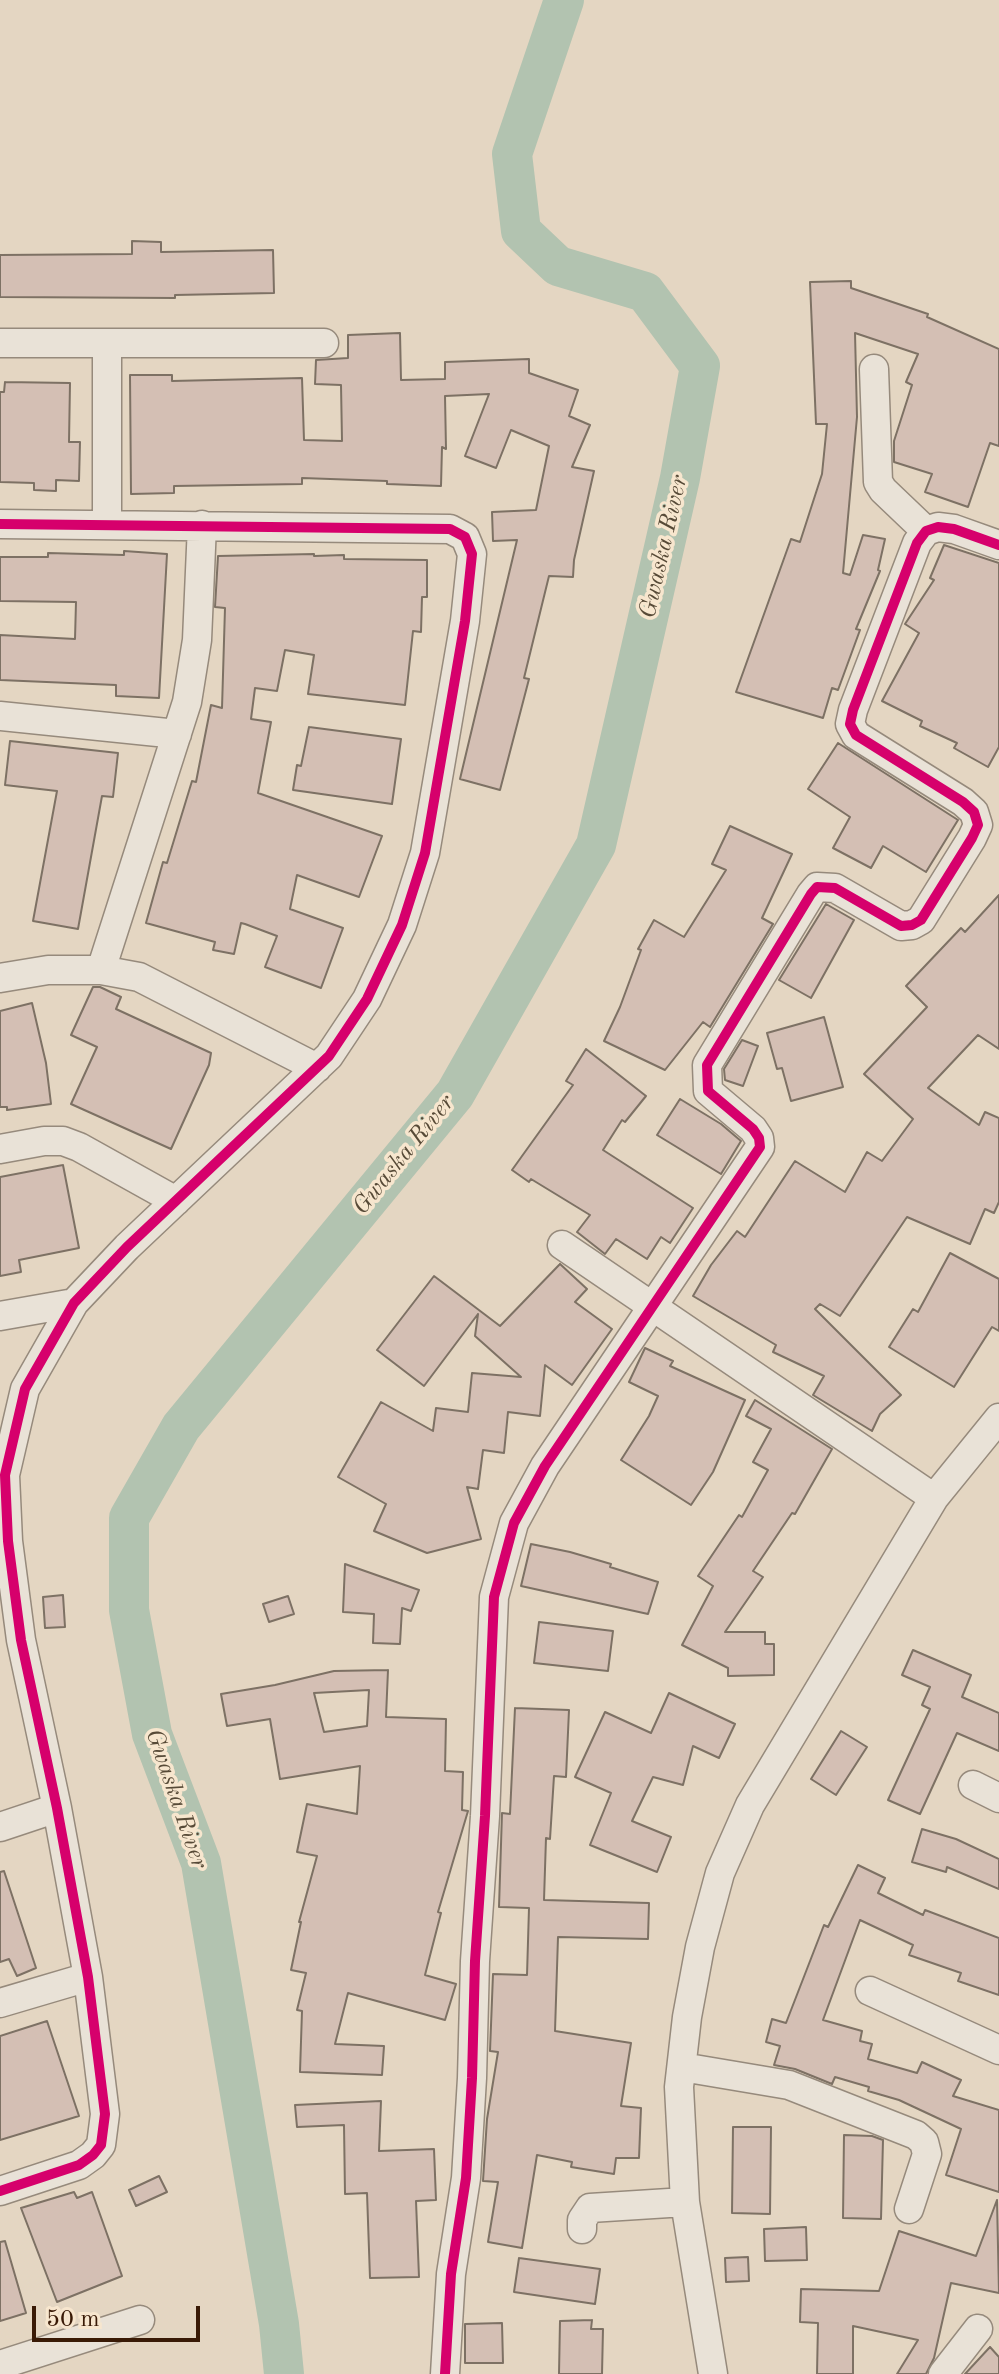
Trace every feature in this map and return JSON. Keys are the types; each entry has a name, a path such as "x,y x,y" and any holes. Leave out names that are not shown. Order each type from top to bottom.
{"street":[{"path":"0,343 324,343"},
{"path":"107,343 107,524"},
{"path":"874,369 878,482 926,531"},
{"path":"0,524 450,529 465,537 472,554 465,621 425,853 402,925 367,999 329,1056 127,1247 74,1303 25,1389 3,1476 10,1643 57,1808 88,1977 105,2114 101,2145 93,2155 79,2165 0,2191"},
{"path":"101,970 187,702 197,640 202,525"},
{"path":"445,2374 451,2274 466,2178 494,1597 514,1523 539,1477 760,1147 753,1129 708,1091 707,1065 811,894 817,887 835,888 901,926 912,925 921,920 972,838 978,825 974,812 856,735 850,724 917,543 926,531 938,527 954,529 999,545"},
{"path":"0,716 177,734"},
{"path":"0,978 48,970 101,970 139,977 317,1068"},
{"path":"0,1149 63,1141 176,1201"},
{"path":"562,1245 934,1498"},
{"path":"0,1316 74,1303"},
{"path":"713,2374 685,2202 679,2087 687,2017 704,1932 720,1873 750,1805 934,1498 999,1418"},
{"path":"973,1785 999,1798"},
{"path":"0,1827 57,1808"},
{"path":"0,2003 88,1977"},
{"path":"870,1991 999,2050"},
{"path":"682,2067 789,2085 916,2135 924,2142 927,2154 909,2209"},
{"path":"582,2229 582,2220 590,2208 685,2202"},
{"path":"0,2365 140,2320"},
{"path":"943,2374 978,2329"}],"building":[{"path":"132,241 161,242 161,252 273,250 274,293 175,295 175,298 0,297 0,255 132,254"},
{"path":"851,281 851,288 928,314 927,317 999,349 999,446 990,443 968,507 925,492 932,474 894,462 894,441 912,385 906,382 918,354 855,333 857,417 843,573 850,575 863,535 885,539 880,571 856,629 860,630 838,690 832,688 823,718 736,692 791,539 800,542 822,474 827,424 816,424 810,282"},
{"path":"400,333 401,380 445,379 445,362 529,359 529,373 578,390 569,416 590,425 572,467 594,471 573,577 549,576 524,678 529,679 500,790 460,779 517,540 493,541 492,512 536,510 549,446 511,430 496,468 465,456 489,394 445,396 446,449 442,447 441,486 302,478 302,484 174,486 174,493 131,494 130,375 172,375 172,381 302,378 304,440 342,441 341,385 315,384 316,360 348,358 348,335"},
{"path":"5,382 70,383 69,442 80,442 79,481 56,480 56,491 34,490 34,483 0,482 0,392 4,392"},
{"path":"944,545 999,563 999,747 988,767 954,748 957,743 920,726 922,721 882,701 919,633 905,624 934,580 930,578"},
{"path":"124,551 167,554 159,698 116,696 116,685 0,680 0,635 75,639 76,602 0,601 0,557 48,557 48,553 124,555"},
{"path":"344,555 344,559 427,560 427,597 422,597 421,632 413,631 405,705 308,694 314,655 285,650 277,691 255,688 251,719 271,722 258,793 382,836 359,897 297,875 290,909 343,928 321,988 265,967 277,936 245,924 241,923 234,954 213,950 215,942 146,923 163,862 167,863 192,781 196,782 211,705 222,708 225,608 215,607 218,556"},
{"path":"309,727 401,739 392,804 293,790"},
{"path":"10,741 118,753 113,797 102,796 78,929 33,921 57,791 5,785"},
{"path":"838,743 958,820 926,872 883,846 871,868 833,848 850,817 808,789"},
{"path":"730,826 792,854 762,918 773,924 710,1027 703,1022 665,1070 604,1041 620,1007 641,950 638,949 654,920 684,937 726,870 712,864"},
{"path":"999,895 999,1049 978,1035 928,1088 979,1125 985,1112 999,1118 999,1202 994,1213 985,1209 970,1244 907,1217 840,1316 820,1304 815,1309 901,1395 880,1414 872,1431 813,1395 824,1376 773,1352 776,1345 693,1296 711,1265 737,1231 745,1237 795,1161 845,1192 867,1152 882,1161 913,1119 864,1074 927,1007 906,986 961,928 965,932"},
{"path":"826,904 854,920 811,998 779,980"},
{"path":"93,987 121,997 116,1009 211,1053 209,1065 171,1149 71,1104 97,1047 71,1035"},
{"path":"32,1003 46,1063 51,1104 7,1110 7,1107 0,1107 0,1011"},
{"path":"824,1017 843,1087 791,1101 782,1068 777,1069 767,1033"},
{"path":"742,1040 758,1046 743,1086 725,1080 724,1069"},
{"path":"586,1049 646,1096 625,1122 622,1120 603,1150 693,1208 670,1243 661,1237 647,1259 616,1239 605,1254 577,1232 590,1215 512,1170 573,1085 566,1081"},
{"path":"680,1099 721,1124 741,1141 721,1174 657,1135"},
{"path":"63,1165 79,1248 19,1260 21,1272 0,1276 0,1177"},
{"path":"950,1253 999,1279 999,1331 992,1327 954,1387 889,1347 913,1309 918,1312"},
{"path":"560,1264 587,1289 575,1302 612,1329 572,1385 545,1365 540,1416 508,1412 504,1453 483,1450 478,1489 467,1487 481,1539 427,1553 374,1531 386,1504 338,1477 381,1402 433,1431 436,1408 468,1412 472,1373 521,1377 475,1336 478,1314 424,1386 377,1350 434,1276 500,1326"},
{"path":"645,1348 673,1361 670,1366 745,1400 713,1472 691,1505 621,1460 658,1396 629,1382"},
{"path":"755,1400 832,1449 795,1514 792,1513 753,1571 763,1577 725,1632 765,1632 765,1644 774,1644 774,1675 728,1676 728,1668 682,1645 713,1586 698,1576 739,1515 742,1517 768,1470 753,1462 771,1429 746,1416"},
{"path":"531,1544 611,1564 610,1567 658,1582 648,1614 521,1586"},
{"path":"345,1564 419,1590 411,1611 402,1608 400,1644 373,1643 374,1614 343,1612"},
{"path":"63,1595 65,1627 45,1628 43,1597"},
{"path":"288,1596 294,1614 269,1622 263,1604"},
{"path":"539,1622 613,1631 608,1671 534,1663"},
{"path":"913,1650 971,1675 962,1697 999,1713 999,1751 957,1733 920,1814 888,1800 930,1709 922,1705 930,1687 902,1675"},
{"path":"388,1670 386,1717 446,1719 445,1771 463,1772 462,1810 468,1811 438,1912 441,1913 425,1975 456,1984 445,2020 348,1993 335,2044 384,2046 382,2075 300,2072 302,2011 297,2010 306,1973 291,1970 299,1922 317,1856 297,1852 307,1804 357,1814 360,1766 280,1779 270,1719 227,1726 221,1694 334,1671","holes":["369,1690 367,1726 324,1732 314,1693"]},
{"path":"669,1693 735,1724 719,1758 693,1746 683,1785 653,1777 632,1821 671,1837 657,1872 590,1845 611,1793 575,1777 605,1712 651,1733"},
{"path":"515,1708 569,1710 566,1777 554,1776 550,1839 546,1838 544,1900 649,1903 648,1939 558,1937 555,2031 631,2043 621,2106 641,2108 639,2158 616,2158 614,2174 571,2167 572,2162 537,2155 522,2248 488,2242 498,2182 483,2181 487,2119 498,2052 490,2051 493,1974 527,1975 529,1908 499,1907 502,1813 510,1814"},
{"path":"841,1731 867,1747 836,1795 811,1779"},
{"path":"922,1829 956,1839 999,1859 999,1889 947,1867 946,1872 912,1862"},
{"path":"858,1865 885,1878 878,1893 923,1915 925,1910 999,1938 999,1995 958,1981 961,1973 909,1955 913,1945 860,1920 823,2020 862,2031 860,2041 872,2044 868,2059 917,2073 922,2062 961,2080 953,2096 999,2110 999,2192 946,2175 961,2129 899,2100 868,2091 869,2087 835,2077 832,2084 795,2069 774,2065 780,2046 766,2042 772,2019 786,2023 824,1925 828,1927"},
{"path":"4,1871 36,1968 17,1976 9,1959 0,1962 0,1872"},
{"path":"47,2021 79,2116 0,2140 0,2036"},
{"path":"381,2101 379,2151 434,2149 436,2200 416,2201 419,2277 370,2278 367,2193 345,2194 344,2125 297,2127 295,2105"},
{"path":"733,2127 771,2127 770,2214 732,2213"},
{"path":"844,2135 872,2136 883,2140 881,2219 843,2218"},
{"path":"159,2176 167,2192 136,2206 129,2190"},
{"path":"74,2192 77,2198 92,2192 122,2276 57,2302 21,2208"},
{"path":"997,2200 999,2293 951,2283 934,2358 926,2374 897,2374 918,2340 853,2326 853,2374 817,2374 818,2323 800,2322 801,2289 879,2291 899,2231 976,2256"},
{"path":"806,2227 807,2260 765,2261 764,2229"},
{"path":"5,2241 26,2313 0,2321 0,2242"},
{"path":"748,2257 749,2281 726,2282 725,2258"},
{"path":"519,2258 600,2269 595,2304 514,2292"},
{"path":"592,2320 591,2329 603,2329 602,2374 559,2374 560,2321"},
{"path":"502,2323 503,2363 465,2363 465,2324"},
{"path":"990,2347 999,2357 999,2374 965,2374"}],"waterway":[{"name":"Gwaska River","path":"284,2374 279,2324 201,1863 152,1734 129,1610 129,1518 181,1427 455,1094 596,845 680,478 700,366 645,292 558,266 521,231 512,154 564,0"}],"cycle path":[{"path":"0,524 450,529 465,537 472,554 465,621 425,853 402,925 367,999 329,1056 127,1247 74,1303 25,1389 5,1475 8,1541 21,1640 57,1808 88,1977 105,2114 101,2145 93,2155 79,2165 0,2191"},
{"path":"445,2374 451,2274 466,2178 494,1597 514,1523 545,1466 760,1147 753,1129 708,1091 707,1065 811,894 817,887 835,888 901,926 912,925 921,920 972,838 978,825 974,812 856,735 850,724 917,543 926,531 938,527 954,529 999,545"}]}
